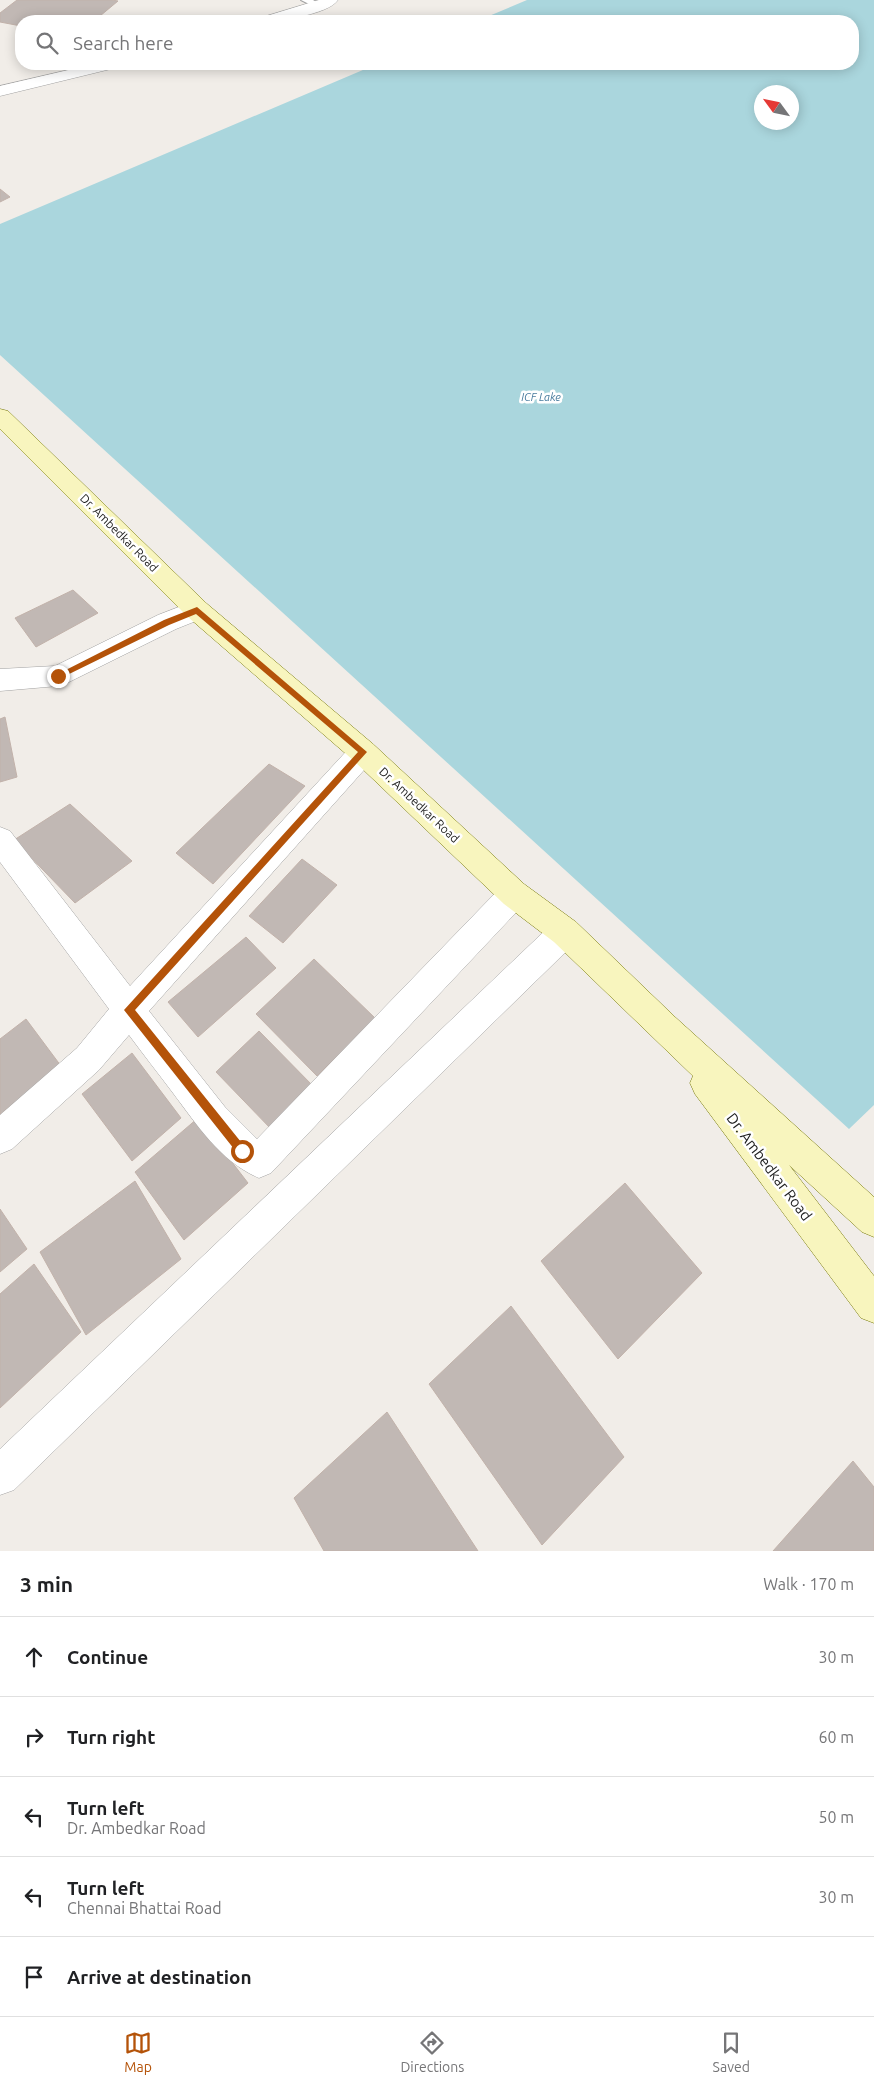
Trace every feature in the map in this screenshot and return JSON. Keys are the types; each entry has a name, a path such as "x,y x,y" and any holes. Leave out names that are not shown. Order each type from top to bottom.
{"main road":[{"name":"Dr. Ambedkar Road","path":"0,416 197,610 363,752 514,894 565,932 664,1028 874,1220"},
{"name":"Dr. Ambedkar Road","path":"664,1028 874,1306"}],"street":[{"path":"282,15 318,2"},
{"path":"0,91 88,70"},
{"path":"0,680 58,676 167,622 197,610"},
{"path":"0,1137 88,1059 129,1010 363,752"},
{"path":"0,840 129,1010 236,1144 242,1151 259,1161 514,894"},
{"path":"0,1476 565,932"}],"water":[{"name":"ICF Lake","path":"527,0 874,0 874,1105 849,1129 0,355 0,224 363,70 859,70 859,15 491,15"}],"building":[{"path":"17,0 118,1 101,15 15,15 15,25 0,22 0,13"},
{"path":"0,189 10,197 0,202"},
{"path":"73,590 98,613 36,647 15,618"},
{"path":"5,717 17,777 0,782 0,719"},
{"path":"269,764 305,786 213,884 176,853"},
{"path":"70,804 132,861 75,903 14,840"},
{"path":"302,859 337,885 283,943 249,916"},
{"path":"246,937 276,968 198,1037 168,1002"},
{"path":"314,959 375,1018 317,1076 256,1014"},
{"path":"26,1019 61,1066 0,1114 0,1039"},
{"path":"259,1031 314,1087 272,1130 216,1072"},
{"path":"132,1053 181,1118 132,1161 82,1094"},
{"path":"198,1118 248,1183 184,1240 135,1172"},
{"path":"135,1181 181,1259 86,1335 40,1252"},
{"path":"625,1183 702,1273 618,1359 541,1261"},
{"path":"0,1209 27,1249 0,1272"},
{"path":"34,1264 81,1332 0,1408 0,1294"},
{"path":"511,1306 624,1457 542,1545 429,1384"},
{"path":"387,1412 478,1551 324,1551 294,1498"},
{"path":"853,1461 874,1487 874,1551 773,1551"}],"route":[{"path":"58,676 167,622 197,610 363,752 129,1010 242,1151"}]}
